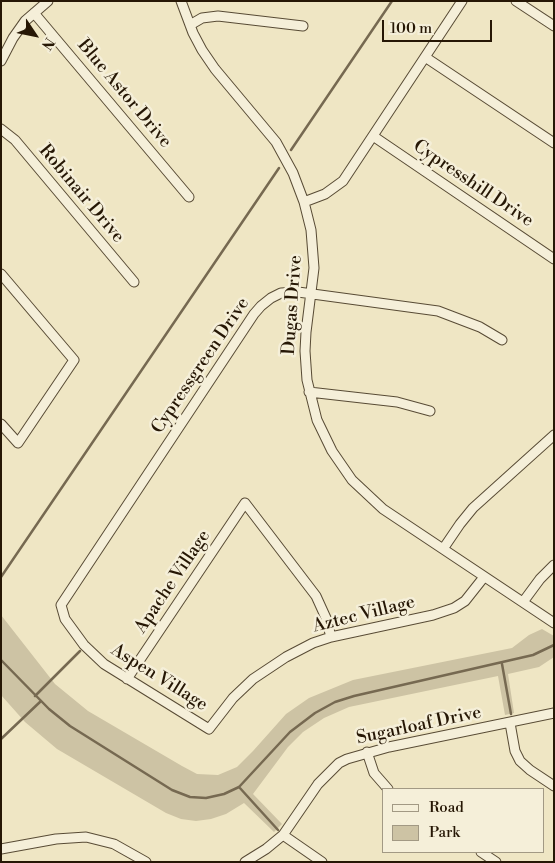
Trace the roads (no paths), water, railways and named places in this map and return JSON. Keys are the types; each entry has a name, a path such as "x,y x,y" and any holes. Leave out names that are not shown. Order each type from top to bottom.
{"street":[{"path":"1,61 13,38 25,21 48,1"},
{"name":"Dugas Drive","path":"181,1 197,42 216,69 276,142 293,173 304,202 309,220 314,268 312,293 306,324 305,351 309,392 324,435 335,456 352,480 383,509 554,623"},
{"path":"304,202 325,194 340,184 350,172 462,1"},
{"path":"516,1 554,26"},
{"name":"Blue Astor Drive","path":"34,13 189,197"},
{"path":"190,25 202,18 218,16 303,26"},
{"path":"425,57 554,142"},
{"name":"Robinair Drive","path":"1,129 15,140 134,282"},
{"name":"Cypresshill Drive","path":"373,136 554,259"},
{"path":"1,274 74,360 18,443 1,424"},
{"name":"Cypressgreen Drive","path":"61,605 261,306 271,298 281,293 312,293 438,311 480,327 502,340"},
{"path":"309,392 397,402 430,411"},
{"path":"443,550 460,524 474,508 554,434"},
{"name":"Apache Village","path":"127,679 245,503 316,596 326,618 331,637"},
{"path":"523,602 540,579 554,565"},
{"name":"Aztec Village","path":"209,729 233,698 270,666 313,643 331,637 440,614 465,601 484,576"},
{"name":"Aspen Village","path":"61,605 65,619 84,645 104,664 209,729"},
{"name":"Sugarloaf Drive","path":"245,862 266,849 283,835 326,775 347,759 367,752 554,713"},
{"path":"510,723 515,751 520,761 554,786"},
{"path":"367,752 374,773 387,788"},
{"path":"283,835 322,862"},
{"path":"1,849 86,837 114,844 146,862"},
{"path":"482,853 496,862"}],"waterway":[{"path":"291,150 392,1"},
{"path":"1,577 279,168"},
{"path":"1,660 49,709 70,726 172,790 190,797 206,798 224,794 239,787 290,732 315,713 335,702 533,655 554,645"},
{"path":"35,696 80,651"},
{"path":"502,664 511,714"},
{"path":"1,739 41,701"},
{"path":"239,787 278,830"}]}
